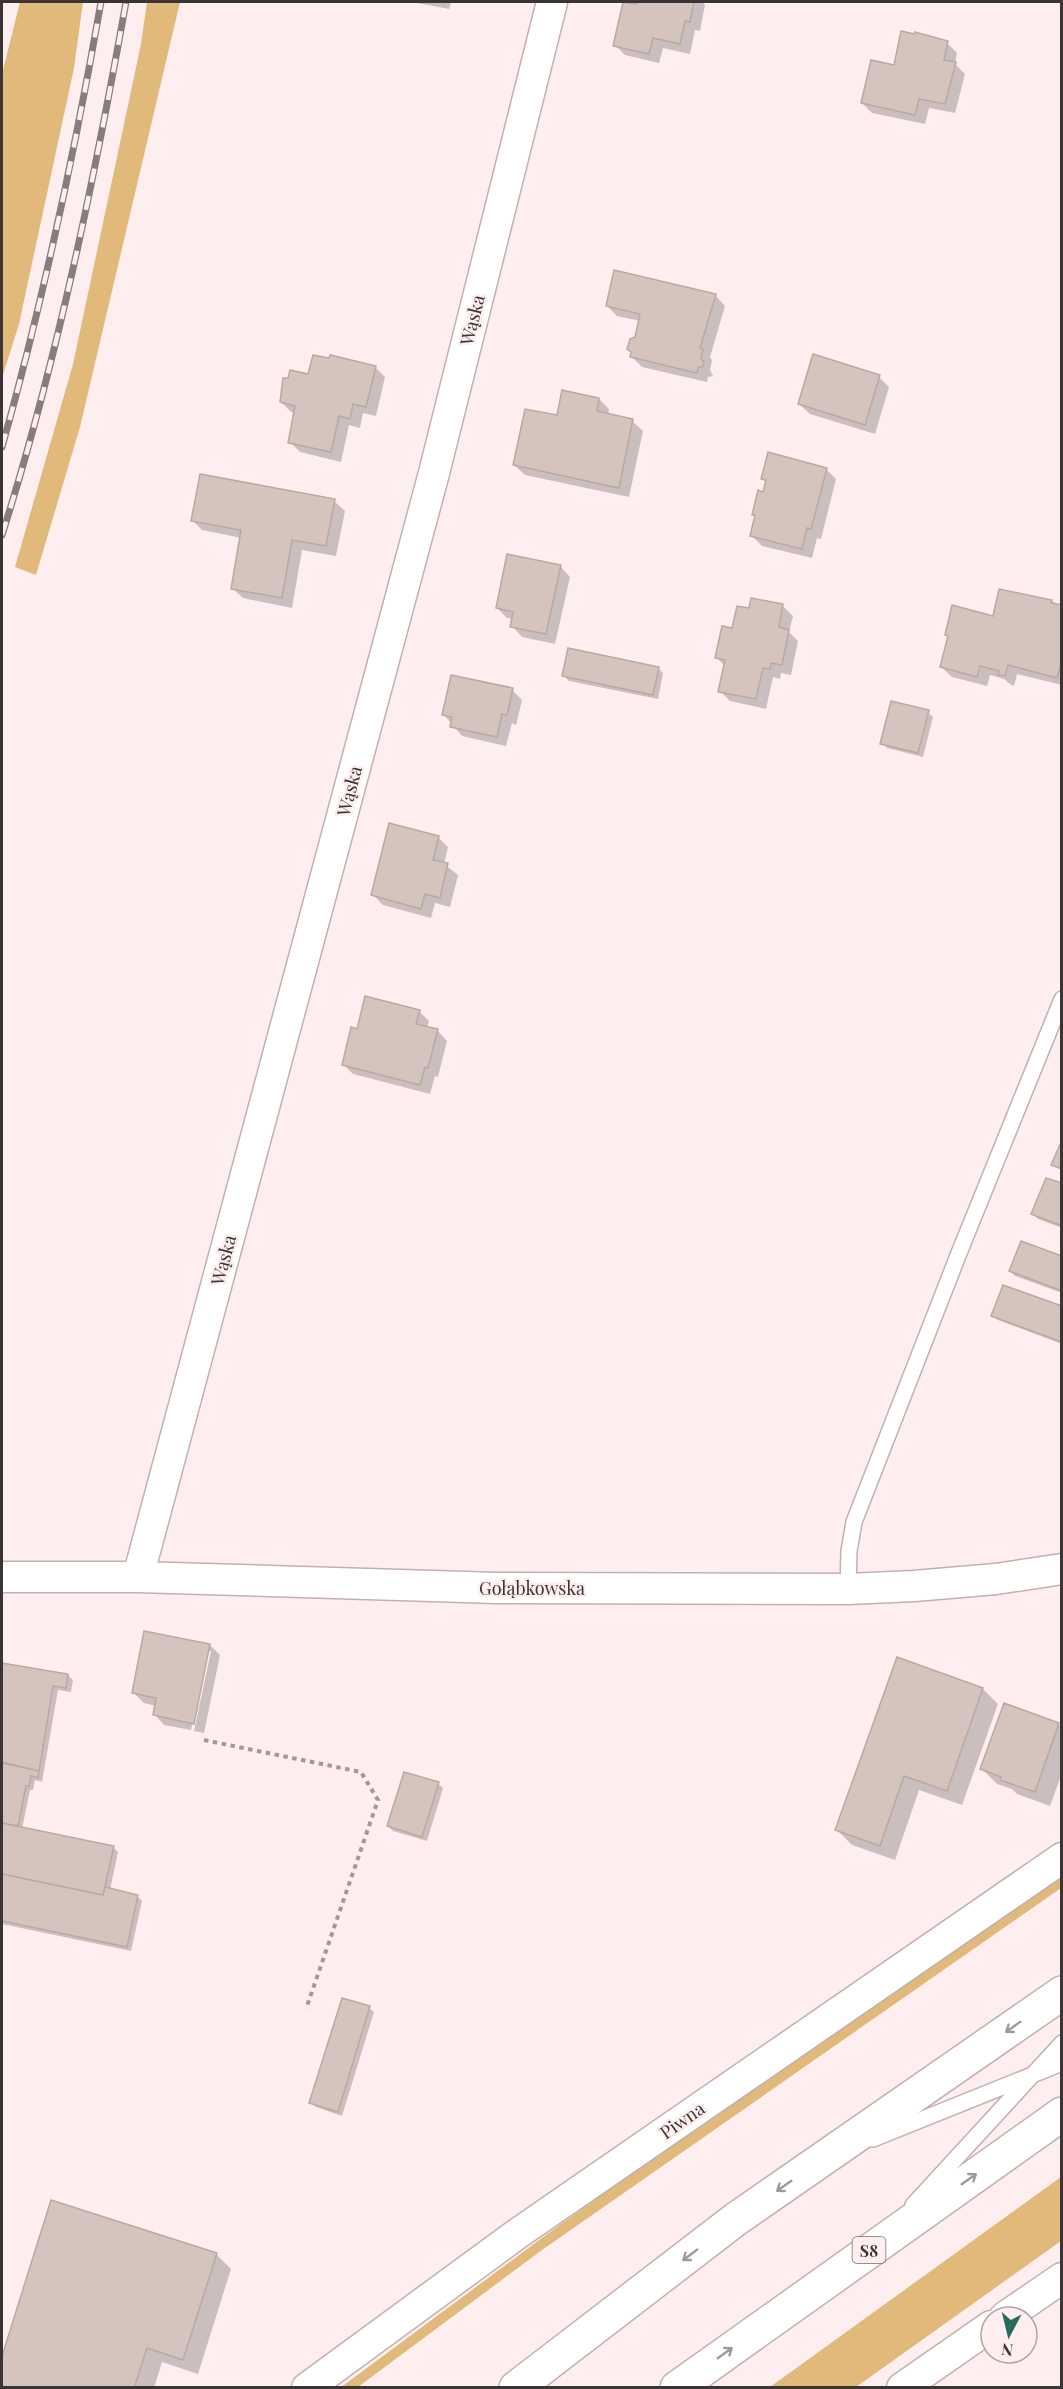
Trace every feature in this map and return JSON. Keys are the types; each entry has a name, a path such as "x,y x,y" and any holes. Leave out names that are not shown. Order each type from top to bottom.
{"highway":[{"path":"516,2388 736,2219 1062,1993"},
{"name":"S8","path":"677,2388 1062,2114"}],"street":[{"name":"Wąska","path":"138,1577 434,473 552,2"},
{"name":"Gołąbkowska","path":"2,1577 138,1577 497,1588 848,1589 996,1580 1062,1569"},
{"name":"Piwna","path":"307,2388 517,2234 1062,1858"},
{"path":"1023,2305 1062,2278"},
{"path":"902,2388 979,2334"}],"lane":[{"path":"848,1589 849,1551 854,1522 1062,999"},
{"path":"876,2246 1062,2043"},
{"path":"822,2159 1062,2063"}],"path":[{"path":"204,1740 361,1772 378,1800 306,2008"}],"shaded area":[{"path":"20,2 83,2 74,68 19,324 2,378 2,74"},
{"path":"147,2 180,2 80,427 36,575 15,567 73,364 141,44"},
{"path":"1061,1873 1061,1888 542,2250 358,2387 340,2388 550,2232 793,2058"},
{"path":"1061,2177 1061,2241 856,2387 770,2387"}],"building":[{"path":"623,2 636,4 637,2 694,2 690,22 685,21 680,44 653,38 649,54 613,46"},
{"path":"901,31 915,34 915,32 948,41 944,60 956,62 945,104 919,99 915,115 861,103 871,60 894,65"},
{"path":"614,270 716,294 700,348 703,349 701,359 704,362 703,366 698,368 697,373 630,357 631,352 627,349 630,339 635,337 640,314 606,306"},
{"path":"813,354 880,375 865,425 798,404"},
{"path":"313,355 329,358 330,355 376,366 366,407 353,404 350,419 339,416 331,452 288,443 295,406 280,402 283,378 288,378 290,370 308,374"},
{"path":"562,390 599,398 597,411 633,419 619,488 513,465 525,409 557,415"},
{"path":"768,452 827,468 811,529 807,528 802,549 750,536 758,490 763,492 766,480 761,479"},
{"path":"200,474 335,499 326,546 292,540 282,598 231,589 241,530 191,521"},
{"path":"507,554 561,565 546,634 510,627 513,612 496,608"},
{"path":"999,589 1052,600 1051,603 1062,605 1062,660 1057,678 1008,665 1005,676 998,675 999,671 980,666 977,677 940,667 948,636 945,635 952,605 993,616"},
{"path":"751,598 783,604 779,627 789,630 782,665 771,663 770,669 763,668 756,699 718,692 725,660 715,658 722,626 732,628 737,606 749,608"},
{"path":"568,648 659,667 653,695 562,676"},
{"path":"451,675 513,688 507,715 502,714 497,737 450,727 452,717 442,715"},
{"path":"891,701 929,710 918,753 880,744"},
{"path":"389,823 439,836 433,860 448,863 440,898 425,894 421,909 371,895"},
{"path":"365,996 420,1010 416,1024 438,1029 428,1068 425,1067 420,1085 342,1065 351,1027 357,1029"},
{"path":"1062,1140 1062,1169 1051,1165"},
{"path":"1046,1178 1062,1183 1062,1226 1031,1214"},
{"path":"1021,1241 1062,1256 1062,1291 1009,1271"},
{"path":"1003,1285 1062,1306 1062,1342 991,1316"},
{"path":"144,1631 210,1644 194,1724 153,1715 156,1698 132,1693"},
{"path":"897,1657 983,1688 947,1791 904,1776 880,1846 835,1830"},
{"path":"2,1663 68,1674 66,1688 53,1686 39,1771 2,1762"},
{"path":"1004,1703 1059,1723 1035,1792 1000,1780 1001,1777 980,1769"},
{"path":"2,1763 39,1771 38,1778 31,1776 29,1786 26,1786 18,1826 2,1823"},
{"path":"404,1772 439,1782 422,1837 387,1826"},
{"path":"2,1823 114,1846 103,1895 2,1874"},
{"path":"2,1874 103,1895 105,1887 138,1895 127,1947 2,1921"},
{"path":"342,1998 370,2006 338,2112 309,2103"},
{"path":"51,2200 217,2253 183,2360 147,2348 134,2388 2,2388 2,2356"}],"railway":[{"path":"2,447 57,226 101,2"},
{"path":"2,535 40,403 73,270 126,2"}]}
